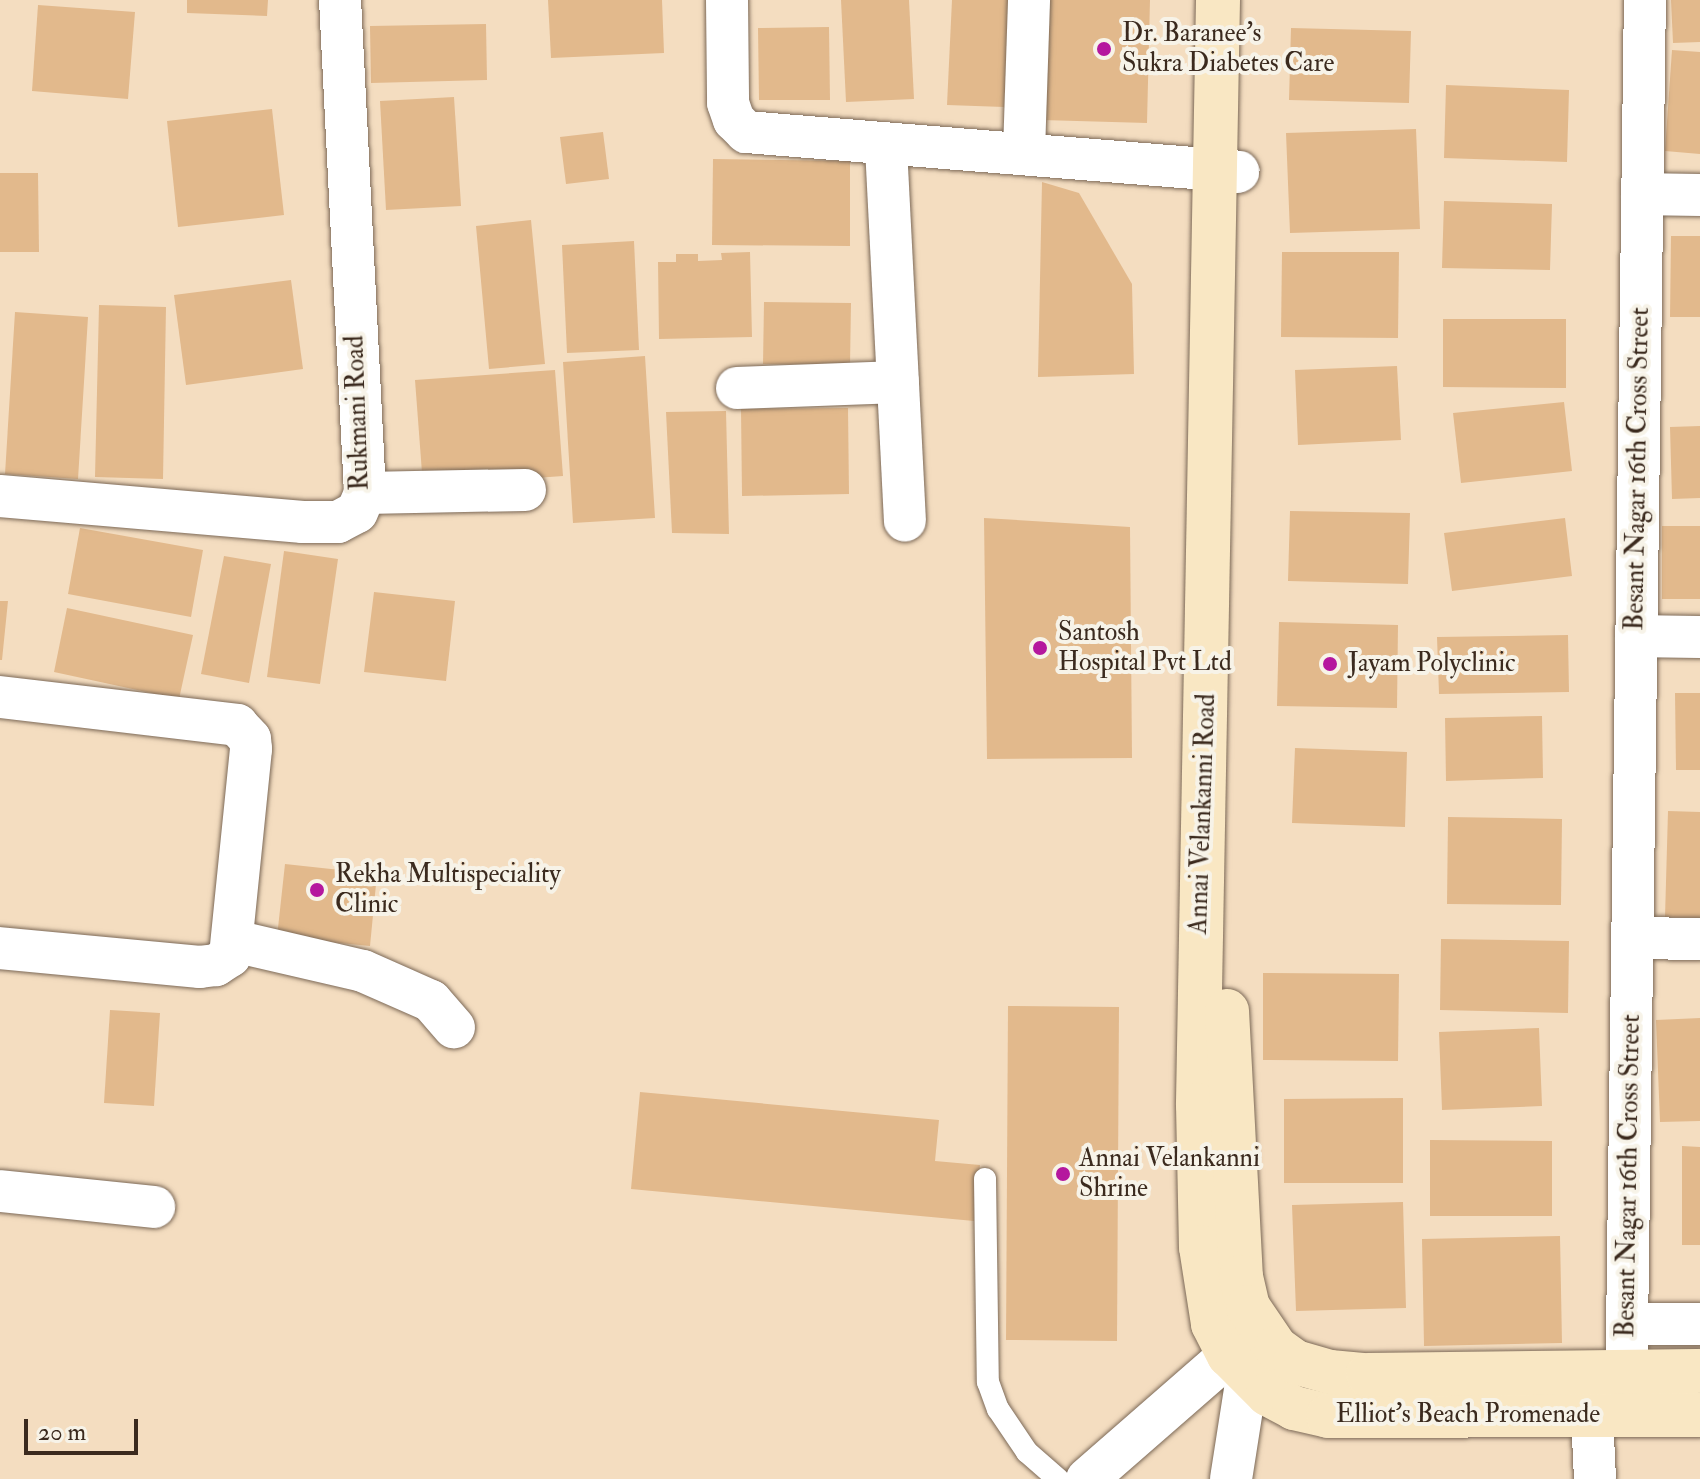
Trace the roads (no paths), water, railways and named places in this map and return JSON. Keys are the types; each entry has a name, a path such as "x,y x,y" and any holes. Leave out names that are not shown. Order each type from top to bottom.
{"street":[{"name":"Rukmani Road","path":"0,496 338,522 357,512 365,493 340,0"},
{"path":"727,0 728,103 746,132 886,147 1024,152 1228,170"},
{"path":"1024,152 1029,0"},
{"name":"Annai Velankanni Road","path":"1218,0 1228,170"},
{"name":"Annai Velankanni Road","path":"1242,0 1228,170 1213,967 1236,1240 1248,1307 1251,1360"},
{"name":"Besant Nagar 16th Cross Street","path":"1595,1479 1609,1415 1627,1371 1645,0"},
{"path":"886,147 905,521"},
{"path":"1642,194 1700,195"},
{"path":"737,388 898,382"},
{"path":"365,493 525,490"},
{"path":"1636,636 1700,637"},
{"path":"0,697 228,723 244,730 251,749 234,941 230,956 200,967 0,948"},
{"path":"1632,938 1700,939"},
{"path":"234,941 363,971 431,1001 454,1027"},
{"path":"0,1191 154,1207"},
{"path":"1627,1324 1700,1324"},
{"path":"1087,1479 1251,1360"},
{"path":"1231,1479 1251,1360"},
{"name":"Elliot's Beach Promenade","path":"1251,1360 1295,1362 1355,1374 1700,1371"},
{"name":"Elliot's Beach Promenade","path":"1251,1360 1294,1408 1328,1416 1700,1415"}],"lane":[{"path":"985,1179 988,1382 998,1409 1027,1452 1058,1479"}],"place":[{"name":"Dr. Baranee's Sukra Diabetes Care","path":"1104,49"},
{"name":"Santosh Hospital Pvt Ltd","path":"1040,648"},
{"name":"Jayam Polyclinic","path":"1330,664"},
{"name":"Rekha Multispeciality Clinic","path":"317,890"},
{"name":"Annai Velankanni Shrine","path":"1063,1174"}]}
